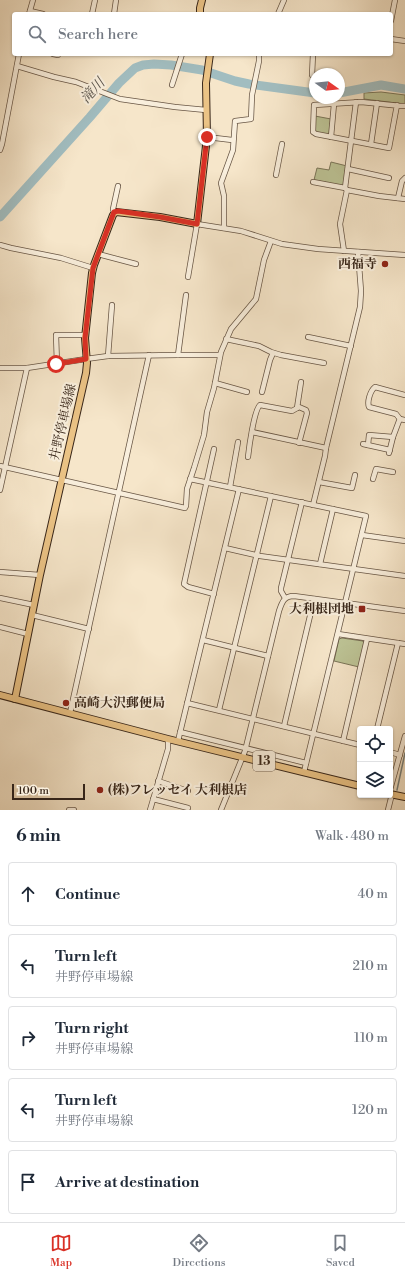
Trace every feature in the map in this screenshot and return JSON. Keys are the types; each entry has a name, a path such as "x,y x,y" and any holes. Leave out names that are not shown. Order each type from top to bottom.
{"main road":[{"path":"200,12 202,0"},
{"path":"114,212 118,211 160,217 197,224 207,137 206,78 210,56"},
{"name":"井野停車場線","path":"14,699 40,575 86,372 85,335 93,268 114,212"},
{"name":"13","path":"0,695 357,785"},
{"path":"393,794 405,797"}],"street":[{"path":"29,12 33,0"},
{"path":"93,12 96,0"},
{"path":"114,12 116,0"},
{"path":"279,12 284,0"},
{"path":"393,12 395,0"},
{"path":"393,39 405,41"},
{"path":"0,150 19,56"},
{"path":"172,84 182,56"},
{"path":"224,228 224,196 221,183 233,150 232,140 235,121 251,119 253,90 259,56"},
{"path":"312,68 313,56"},
{"path":"17,66 76,82 115,97 206,110"},
{"path":"344,251 340,224 346,189 356,102"},
{"path":"345,103 356,102 405,106"},
{"path":"371,144 376,103"},
{"path":"331,137 334,104 314,105 313,132 316,134 331,137 351,141 371,144 389,148 397,105"},
{"path":"207,137 232,140"},
{"path":"276,175 282,144"},
{"path":"348,169 389,178"},
{"path":"398,198 402,181 405,178"},
{"path":"313,182 405,199"},
{"path":"114,212 113,210 118,186"},
{"path":"188,277 197,224 248,232 282,244 344,251 405,255"},
{"path":"2,466 183,509 186,506 187,489 204,435 207,412 215,383 220,355 231,329 256,299 264,260 271,241"},
{"path":"0,245 61,258 93,268"},
{"path":"313,505 360,307 361,291 358,252"},
{"path":"98,254 136,264"},
{"path":"178,355 186,295"},
{"path":"108,356 112,305"},
{"path":"56,364 56,335 85,335"},
{"path":"308,337 351,346"},
{"path":"226,339 259,346 273,353 324,363"},
{"path":"262,392 273,353"},
{"path":"70,713 149,355"},
{"path":"0,368 26,368 108,356 220,355"},
{"path":"0,490 2,466 26,368"},
{"path":"297,408 301,382"},
{"path":"215,383 247,392"},
{"path":"393,437 369,435 365,445 390,452 393,437 402,419 396,414 369,407 368,404 372,390 375,387 405,395"},
{"path":"248,458 258,406 262,405 292,410 297,408 305,409 307,412 299,443"},
{"path":"252,432 326,448"},
{"path":"230,487 238,442"},
{"path":"214,449 184,584 188,587 214,594"},
{"path":"373,479 376,469 393,472"},
{"path":"319,482 352,488 355,475"},
{"path":"190,479 365,515 366,517 304,772"},
{"path":"178,741 239,489"},
{"path":"219,710 271,496"},
{"path":"285,598 281,588 302,502"},
{"path":"320,564 333,509"},
{"path":"362,535 405,541"},
{"path":"225,548 288,560 405,576"},
{"path":"0,572 40,575"},
{"path":"221,810 246,748 281,605 285,598 294,596 405,611"},
{"path":"0,598 34,605"},
{"path":"284,726 314,599"},
{"path":"32,615 89,629"},
{"path":"0,628 28,634"},
{"path":"338,634 405,644"},
{"path":"343,741 367,639"},
{"path":"203,640 268,656"},
{"path":"378,726 398,643"},
{"path":"187,703 357,744"},
{"path":"180,732 306,763"},
{"path":"393,785 405,736"},
{"path":"150,810 168,749 168,738"},
{"path":"393,753 400,755"},
{"path":"158,781 188,791"},
{"path":"388,810 390,798"},
{"path":"153,799 188,808"},
{"path":"69,810 74,810"}],"green space":[{"path":"381,92 405,95 405,104 364,99 364,93"},
{"path":"315,116 331,119 329,134 316,133 314,130"},
{"path":"331,162 347,166 344,186 314,180 317,168 329,170"},
{"path":"342,638 363,641 364,643 359,667 334,661 339,639"}],"waterway":[{"name":"滝川","path":"0,217 119,83 135,68 143,65 154,64 171,65 202,70 249,84 309,92"},
{"name":"滝川","path":"345,92 381,85 405,89"},
{"path":"397,790 405,753"}],"place":[{"name":"西福寺","path":"385,264"},
{"name":"大利根団地","path":"362,609"},
{"name":"高崎大沢郵便局","path":"66,703"},
{"name":"(株)フレッセイ 大利根店","path":"100,790"}],"route":[{"path":"56,364 86,359 86,321 93,268 114,212 118,211 160,217 197,224 207,137"}]}
